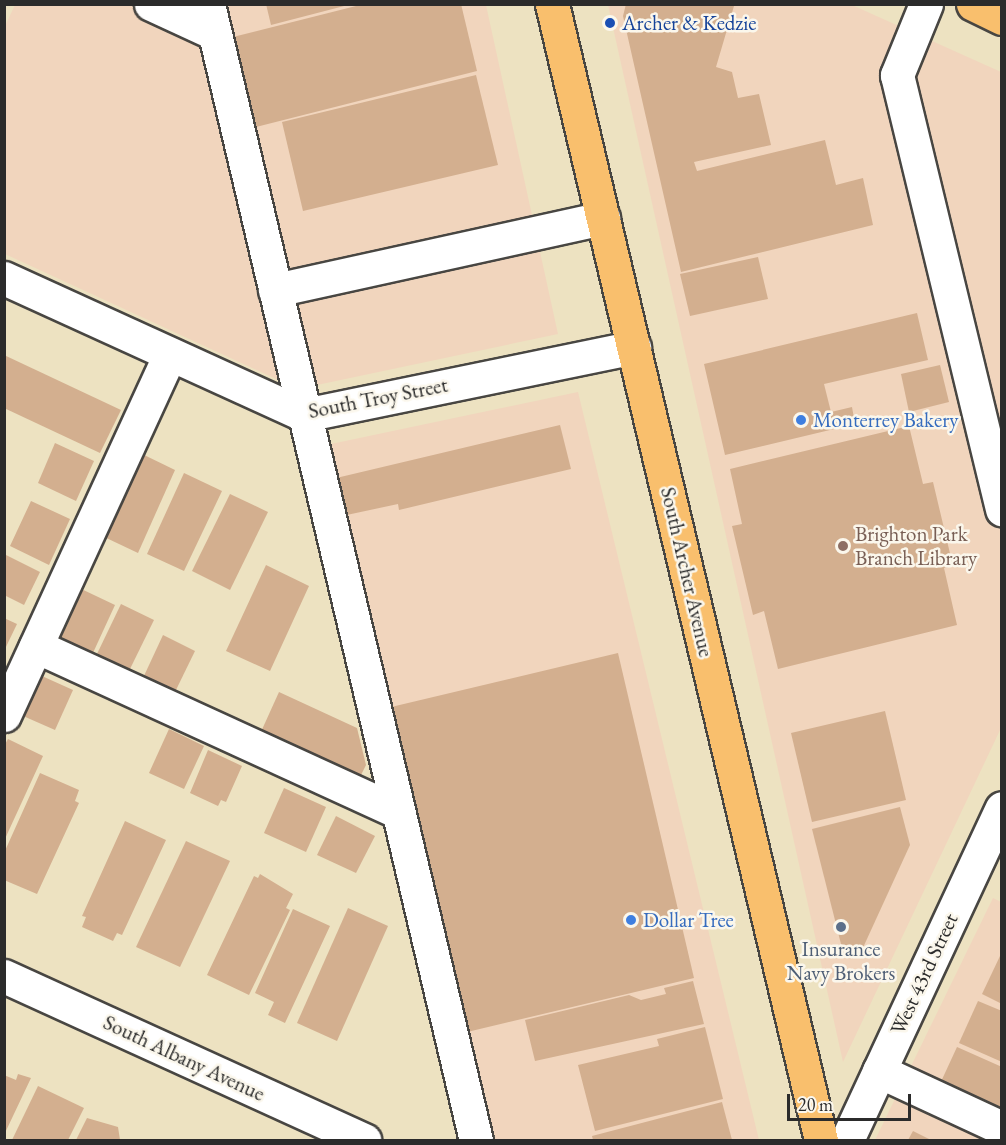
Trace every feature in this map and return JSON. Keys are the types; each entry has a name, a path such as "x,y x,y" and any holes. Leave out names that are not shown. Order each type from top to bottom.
{"main road":[{"name":"South Archer Avenue","path":"552,4 821,1140"},
{"path":"973,4 1002,18"}],"street":[{"path":"151,4 211,19 476,1140"},
{"path":"926,4 897,75 987,393 1002,509"},
{"path":"274,290 603,218"},
{"name":"South Troy Street","path":"4,278 304,415 634,346"},
{"path":"4,715 170,354"},
{"path":"36,646 397,811"},
{"name":"West 43rd Street","path":"847,1140 1002,808"},
{"name":"South Albany Avenue","path":"4,976 364,1140"},
{"path":"879,1071 1002,1128"}],"shaded area":[{"path":"15,5 486,5 558,334 298,389 5,254 4,28"},
{"path":"608,5 852,5 1001,72 1001,728 843,1062"},
{"path":"578,392 759,1140 476,1140 312,448"},
{"path":"993,898 1001,902 1001,1140 875,1140"}],"building":[{"path":"266,4 348,4 348,5 271,25"},
{"path":"364,4 461,4 477,71 248,129 225,39"},
{"path":"626,4 734,6 716,67 732,72 738,98 759,94 771,145 694,162 697,171 825,140 836,185 863,178 873,225 681,272 623,16"},
{"path":"476,75 498,165 303,211 282,122"},
{"path":"758,257 768,299 690,316 680,274"},
{"path":"917,313 928,360 824,384 831,412 852,407 855,424 725,455 704,364"},
{"path":"4,355 121,410 100,453 4,408"},
{"path":"940,365 949,402 909,412 901,374"},
{"path":"560,425 571,469 399,510 398,504 342,516 332,479"},
{"name":"Brighton Park Branch Library","path":"909,426 923,484 933,482 953,566 944,568 957,625 778,669 764,611 753,615 732,526 742,524 730,469"},
{"path":"55,443 94,461 76,501 38,483"},
{"path":"138,452 175,470 138,553 100,535"},
{"path":"184,473 222,491 184,571 147,554"},
{"path":"230,494 268,512 230,590 192,571"},
{"path":"31,501 70,519 49,565 10,546"},
{"path":"4,554 40,572 24,605 4,595"},
{"path":"266,565 309,586 270,671 226,651"},
{"path":"75,586 115,605 92,655 53,636"},
{"path":"121,604 154,620 129,671 96,656"},
{"path":"4,618 17,624 4,651"},
{"path":"163,635 195,651 174,694 143,678"},
{"path":"618,653 694,978 463,1033 387,708"},
{"path":"33,672 73,690 55,730 14,712"},
{"path":"279,692 357,728 366,765 359,779 260,734"},
{"path":"885,711 906,800 812,822 791,733"},
{"path":"169,729 204,746 184,789 149,773"},
{"path":"8,739 43,756 4,841 4,746"},
{"path":"208,750 242,766 226,802 221,800 218,806 190,793"},
{"path":"40,773 79,790 75,801 79,803 37,894 4,880 4,853"},
{"path":"284,788 326,807 306,852 264,833"},
{"path":"900,807 910,845 861,952 844,956 812,829"},
{"path":"336,816 375,836 356,873 317,855"},
{"path":"125,821 166,840 122,935 117,933 113,941 82,927 86,917 82,916"},
{"path":"186,841 230,861 180,967 136,947"},
{"path":"260,874 293,894 286,908 290,910 249,995 207,975 254,876 258,878"},
{"path":"348,908 388,926 337,1041 297,1023"},
{"path":"293,909 330,926 285,1023 268,1015 274,1002 255,993"},
{"path":"1000,956 1002,957 1002,1004 982,994"},
{"path":"693,981 704,1024 535,1061 525,1020 629,995 641,1000 666,994 664,988"},
{"path":"978,1001 1002,1011 1002,1062 959,1043"},
{"path":"705,1027 723,1099 595,1131 578,1065 659,1046 657,1039"},
{"path":"957,1047 1002,1067 1002,1113 939,1086"},
{"path":"18,1074 31,1078 4,1135 4,1075 16,1080"},
{"path":"38,1086 84,1108 68,1140 12,1140"},
{"path":"722,1102 732,1140 593,1140 592,1136"},
{"path":"87,1118 118,1127 120,1140 76,1140"},
{"path":"913,1131 931,1140 908,1140"}],"place":[{"name":"Archer & Kedzie","path":"610,23"},
{"name":"Monterrey Bakery","path":"801,420"},
{"name":"Brighton Park Branch Library","path":"843,546"},
{"name":"Dollar Tree","path":"631,920"},
{"name":"Insurance Navy Brokers","path":"841,927"}]}
